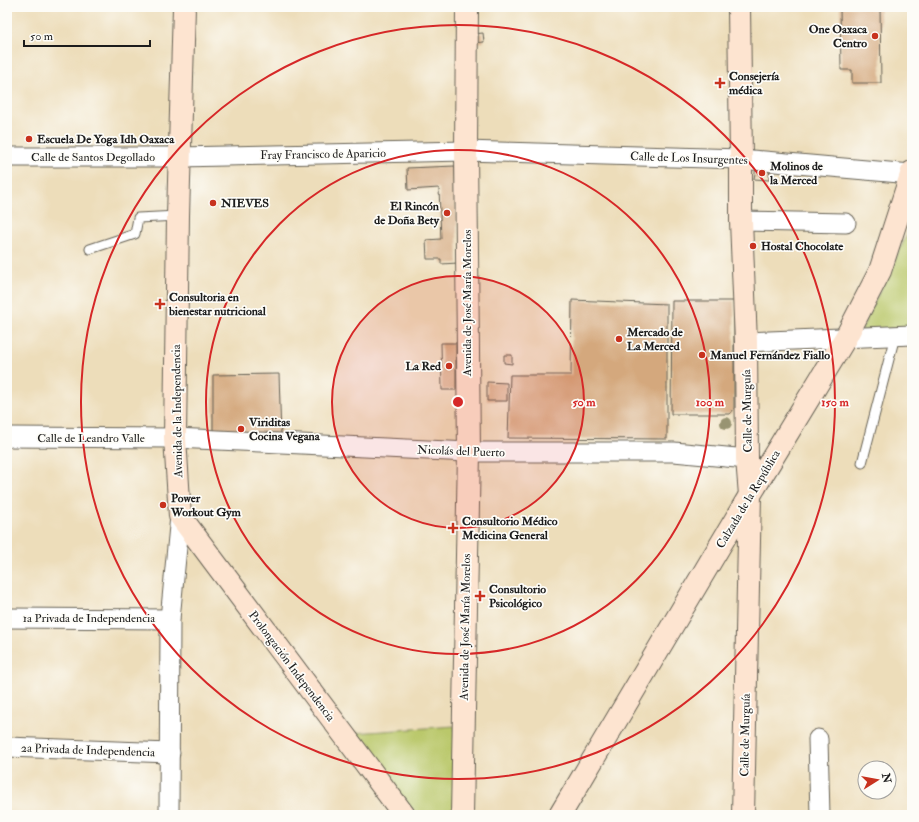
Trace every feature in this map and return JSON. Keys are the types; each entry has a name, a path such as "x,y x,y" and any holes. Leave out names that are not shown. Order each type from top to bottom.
{"main road":[{"name":"Avenida de la Independencia","path":"180,516 175,438 179,157 184,7"},
{"name":"Avenida de José María Morelos","path":"462,815 469,452 466,151 467,7"},
{"name":"Calle de Murguía","path":"739,7 742,158 741,221 746,342 747,459 750,495 743,815"},
{"name":"Calzada de la República","path":"560,815 750,495 846,337 880,271 912,173"},
{"name":"Prolongación Independencia","path":"180,516 404,815"}],"street":[{"name":"Fray Francisco de Aparicio","path":"179,157 466,151"},
{"name":"Calle de Los Insurgentes","path":"466,151 742,158 912,173"},
{"name":"Calle de Santos Degollado","path":"7,157 179,157"},
{"path":"741,221 846,223"},
{"path":"746,342 903,336"},
{"name":"Calle de Leandro Valle","path":"7,437 175,438"},
{"name":"Nicolás del Puerto","path":"175,438 469,452 674,452 747,459"},
{"name":"Avenida de la Independencia","path":"169,815 170,618 180,516"},
{"name":"1a Privada de Independencia","path":"7,618 170,618"},
{"path":"818,739 820,815"},
{"name":"2a Privada de Independencia","path":"7,747 170,753"}],"lane":[{"path":"90,249 135,234 138,218 178,216"},
{"path":"862,462 903,336"}],"green space":[{"path":"912,224 912,304 909,328 861,330"},
{"path":"455,726 457,815 411,815 355,733"}],"building":[{"path":"840,7 880,7 881,83 852,83 852,70 841,70"},
{"path":"483,33 484,42 474,43 473,34"},
{"path":"455,166 458,263 441,264 441,259 427,259 426,240 441,239 439,188 408,190 407,168"},
{"name":"Molinos de la Merced","path":"756,167 770,168 769,180 754,179"},
{"name":"Mercado de La Merced","path":"572,300 667,304 667,439 508,438 510,375 571,375"},
{"name":"Manuel Fernández Fiallo","path":"672,301 734,301 734,409 730,414 671,414"},
{"name":"La Red","path":"441,343 456,343 456,390 442,390"},
{"path":"504,355 512,355 512,364 504,363"},
{"path":"279,374 281,438 213,437 213,375"},
{"path":"487,382 507,383 507,401 487,401"}],"place":[{"name":"One Oaxaca Centro","path":"875,36"},
{"name":"Consejería médica","path":"720,83"},
{"name":"Escuela De Yoga Idh Oaxaca","path":"29,139"},
{"name":"Molinos de la Merced","path":"762,173"},
{"name":"NIEVES","path":"213,203"},
{"name":"El Rincón de Doña Bety","path":"447,213"},
{"name":"Hostal Chocolate","path":"753,246"},
{"name":"Consultoria en bienestar nutricional","path":"160,304"},
{"name":"Mercado de La Merced","path":"619,339"},
{"name":"Manuel Fernández Fiallo","path":"702,355"},
{"name":"La Red","path":"449,366"},
{"name":"Viriditas Cocina Vegana","path":"241,429"},
{"name":"Power Workout Gym","path":"163,505"},
{"name":"Consultorio Médico Medicina General","path":"453,528"},
{"name":"Consultorio Psicológico","path":"480,596"}]}
